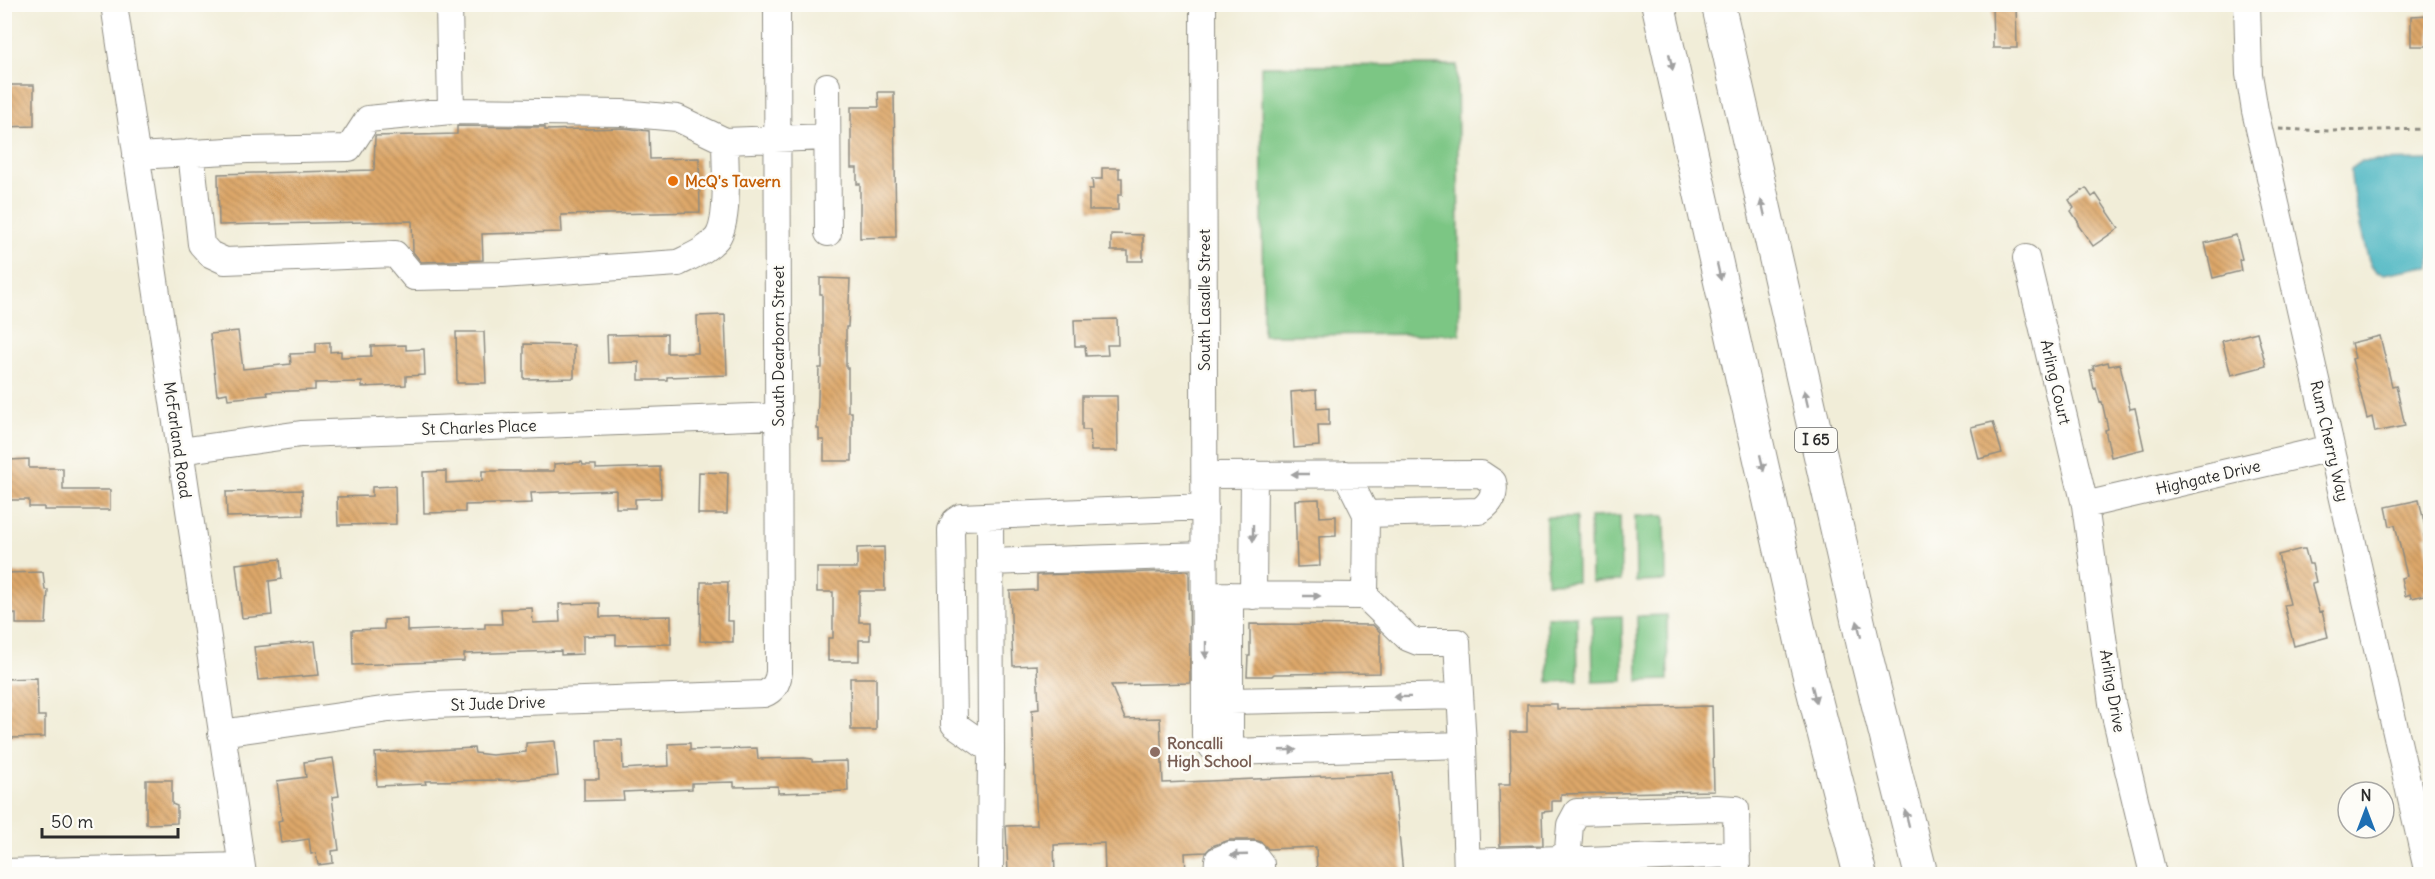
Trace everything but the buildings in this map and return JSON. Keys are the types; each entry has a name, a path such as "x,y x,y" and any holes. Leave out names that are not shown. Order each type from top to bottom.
{"highway":[{"path":"1659,4 1808,666 1860,874"},
{"name":"I 65","path":"1718,4 1865,652 1921,874"}],"street":[{"name":"McFarland Road","path":"114,4 242,870"},
{"path":"449,4 451,111"},
{"name":"South Dearborn Street","path":"774,687 779,672 777,4"},
{"name":"South Lasalle Street","path":"1203,4 1205,555 1230,595"},
{"name":"Rum Cherry Way","path":"2247,4 2249,74 2255,111 2428,874"},
{"path":"827,86 828,233"},
{"path":"136,156 191,152 349,148 368,119 451,111 622,113 677,118 725,141 827,137"},
{"path":"191,152 201,244 210,254 225,261 394,254 414,276 501,275 678,263 703,251 718,237 724,218 725,141"},
{"name":"Arling Court","path":"2026,258 2085,505"},
{"name":"St Charles Place","path":"180,451 301,434 779,416"},
{"name":"Highgate Drive","path":"2085,505 2331,448"},
{"path":"1254,474 1205,736 1212,747 1230,752 1464,745"},
{"path":"1346,474 1366,514 1365,596"},
{"path":"1204,475 1481,474 1493,482 1492,499 1488,506 1479,511 1366,514"},
{"name":"Arling Drive","path":"2085,505 2091,534 2112,703 2153,874"},
{"path":"991,750 954,724 951,530 955,521 961,517 1205,507"},
{"path":"990,516 990,874"},
{"path":"990,562 1205,555"},
{"path":"1230,595 1365,596 1408,638 1418,642 1457,642 1464,745 1467,868 1521,867 1560,859 1737,864 1736,809 1716,807 1576,812 1570,825 1568,850 1560,859"},
{"path":"1230,595 1230,752"},
{"name":"St Jude Drive","path":"221,733 421,706 764,694 774,687"},
{"path":"1229,700 1460,696"},
{"path":"1217,874 1218,860 1230,855 1254,855 1261,864 1261,874"},
{"path":"4,872 242,870"}],"path":[{"path":"2278,129 2329,131 2430,129"}],"green space":[{"path":"1457,65 1460,334 1263,335 1261,66"},
{"path":"1620,516 1621,581 1591,582 1590,517"},
{"path":"1635,516 1665,516 1666,581 1636,582"},
{"path":"1546,517 1576,517 1577,582 1547,583"},
{"path":"1667,615 1668,680 1638,681 1637,616"},
{"path":"1577,616 1578,681 1548,682 1547,617"},
{"path":"1622,616 1623,681 1593,682 1592,617"}],"water":[{"path":"2430,160 2430,268 2421,267 2384,274 2377,272 2369,261 2355,202 2351,169 2362,161"}],"place":[{"name":"McQ's Tavern","path":"673,181"},
{"name":"Roncalli High School","path":"1155,752"}]}
